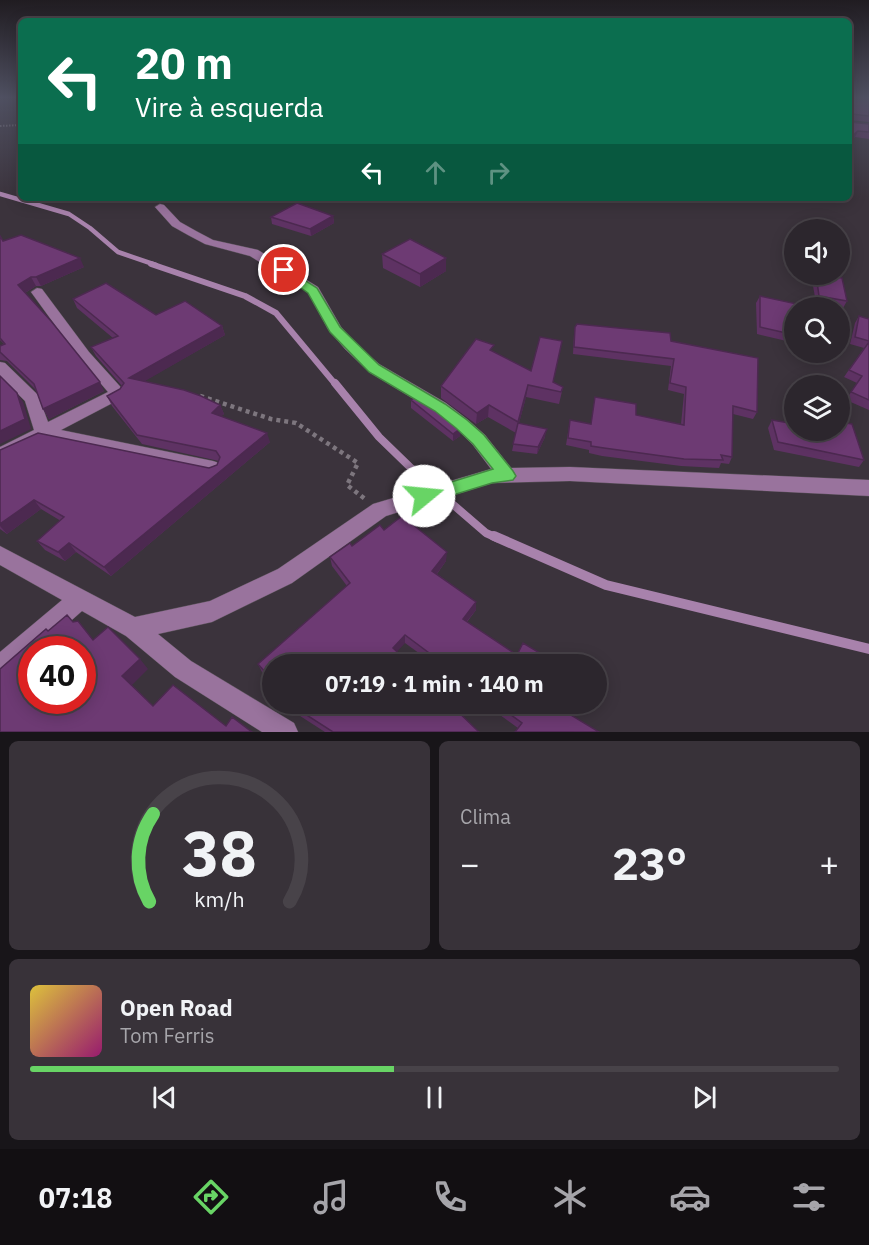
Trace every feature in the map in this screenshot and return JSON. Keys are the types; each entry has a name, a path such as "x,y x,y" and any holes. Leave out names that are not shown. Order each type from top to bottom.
{"street":[{"path":"160,207 176,224 192,233 209,242 254,253 313,290 335,329 350,346 374,368 440,407 462,424 479,440 500,476"},
{"path":"0,456 118,393 84,356 37,292"},
{"path":"0,367 32,399 43,433"},
{"path":"43,433 213,468"},
{"path":"134,628 212,611 285,576 380,510 500,476 570,474 869,488"},
{"path":"0,555 134,628 183,669 285,732"},
{"path":"0,667 81,598"}],"path":[{"path":"189,394 271,419 296,423 358,463 347,485 380,510"}],"building":[{"path":"297,203 333,216 310,229 271,217"},
{"path":"21,235 80,258 36,277 31,277 18,285 51,321 100,382 43,409 34,384 0,352 0,346 5,344 0,338 0,236 3,241"},
{"path":"410,239 446,258 420,274 382,254"},
{"path":"106,283 156,315 185,301 222,326 129,378 201,396 220,405 212,413 267,433 104,567 69,543 58,552 37,541 64,517 34,500 0,524 0,450 38,433 209,468 217,465 220,457 216,451 137,435 107,396 120,389 124,383 91,347 118,336 73,299"},
{"path":"818,285 844,285 846,297 825,297 819,296"},
{"path":"760,296 784,301 784,332 760,327"},
{"path":"859,316 869,319 869,341 855,337"},
{"path":"577,324 670,333 671,341 758,358 757,412 733,406 732,457 721,455 723,460 684,459 591,446 591,442 568,438 570,420 591,424 595,397 636,404 636,415 684,425 686,387 670,383 674,359 574,347"},
{"path":"540,337 562,341 553,382 563,387 561,392 528,385 518,422 489,405 477,413 441,386 476,339 494,345 490,350 531,371"},
{"path":"869,342 869,400 851,392 862,376 849,370"},
{"path":"0,376 17,393 25,419 0,431"},
{"path":"417,396 461,428 453,434 411,400"},
{"path":"772,420 784,422 784,441 850,441 850,424 852,424 864,460 778,442"},
{"path":"518,423 547,429 538,447 513,444"},
{"path":"402,516 447,552 432,571 476,602 463,619 516,654 431,654 405,635 393,648 399,654 269,654 350,583 330,557 350,543 352,546 380,525 384,530"},
{"path":"67,615 73,622 78,621 90,636 38,636 46,629 48,631"},
{"path":"108,627 140,659 122,676 153,706 173,685 226,726 232,717 252,732 0,732 0,669 18,653 18,714 96,714 96,637"},
{"path":"523,643 542,654 518,654"},
{"path":"305,714 460,714 479,732 333,732"},
{"path":"510,714 569,714 599,732 515,732 522,723"}],"waterway":[{"path":"0,194 18,199"},
{"path":"24,201 69,214 90,228 118,252 156,265"},
{"path":"151,264 245,296 276,313 336,385"},
{"path":"335,383 379,437 413,470 486,533 497,538"},
{"path":"494,536 606,585 869,649"}],"route":[{"path":"284,270 313,290 335,329 350,346 374,368 440,407 462,424 479,440 507,476 492,476 424,496"}]}
